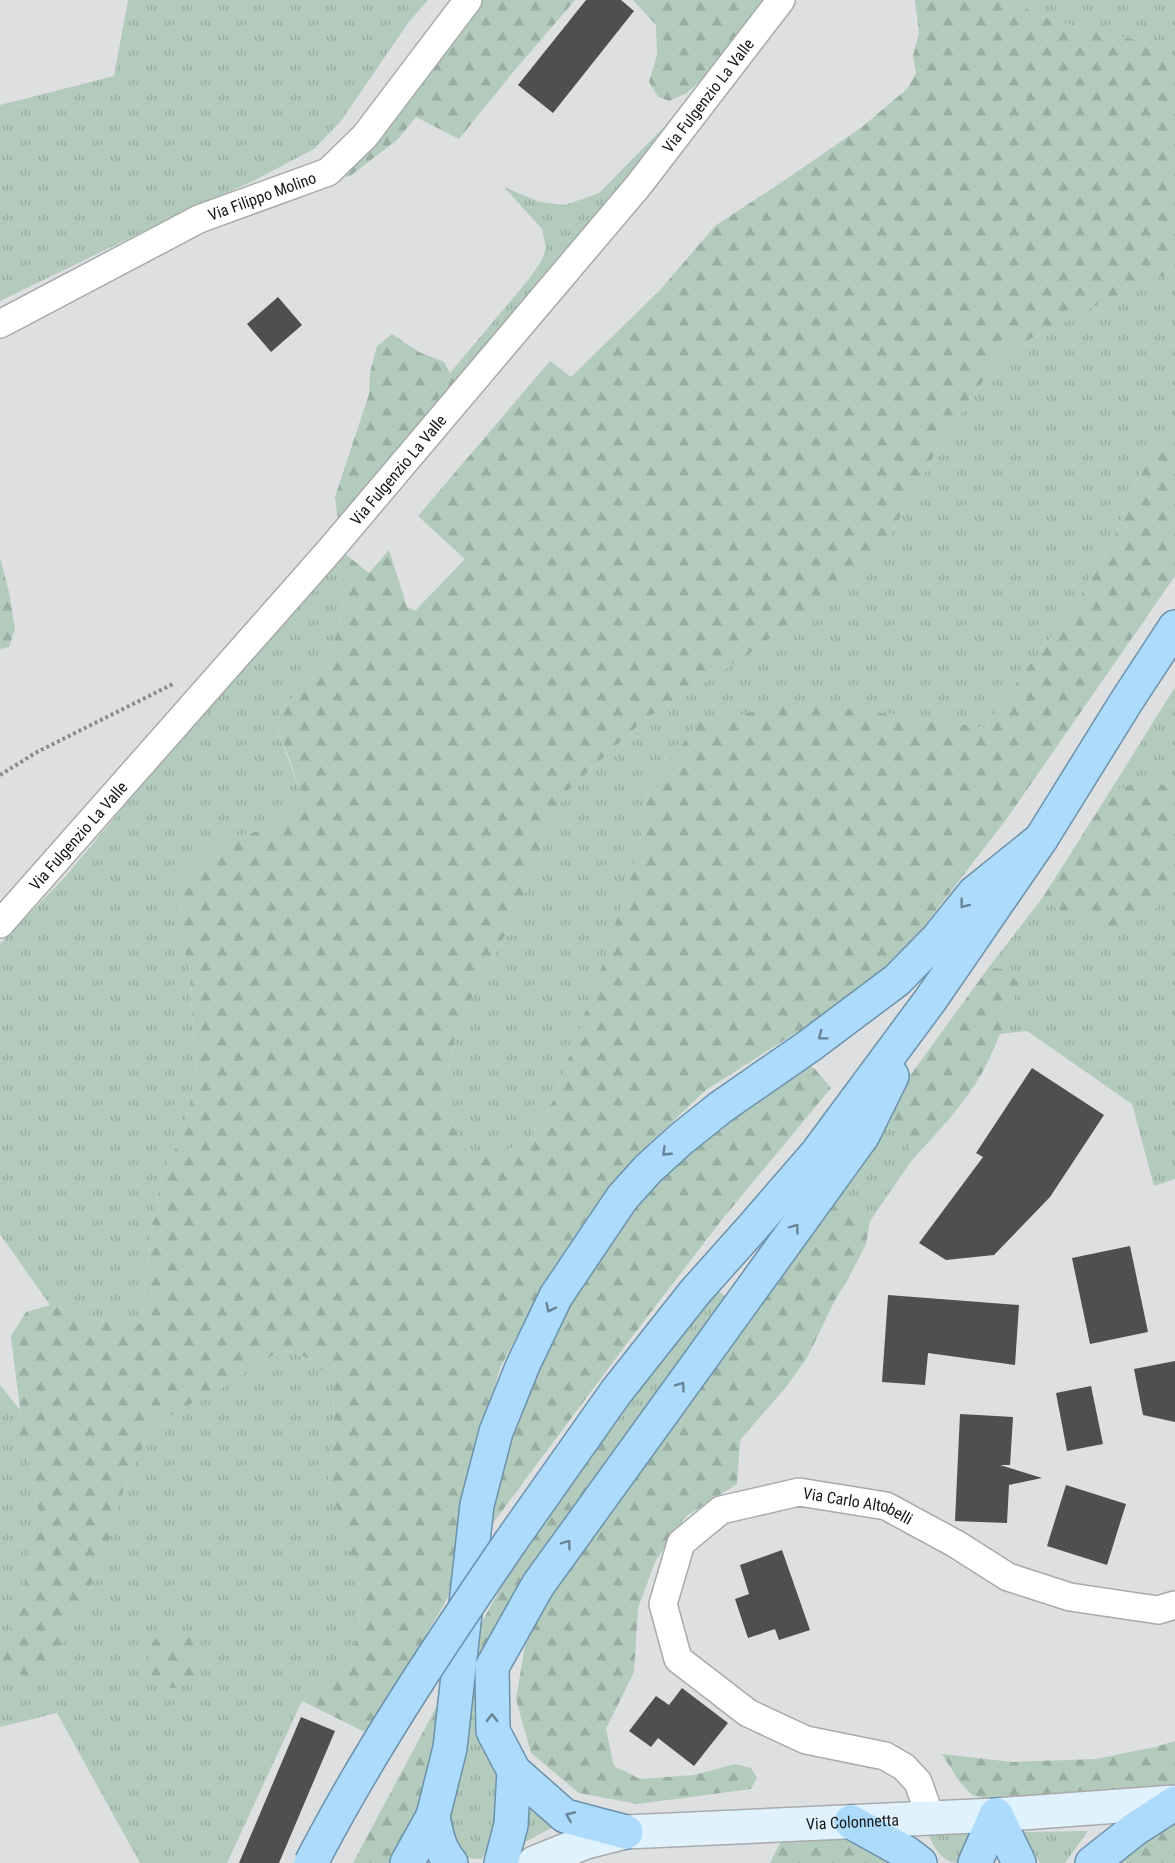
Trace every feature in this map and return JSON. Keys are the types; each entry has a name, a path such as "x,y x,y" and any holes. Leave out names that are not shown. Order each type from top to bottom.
{"highway":[{"path":"311,1863 358,1775 452,1627 511,1541 616,1392 695,1292 817,1153 931,999 1041,839 1175,627"},
{"path":"407,1863 433,1816 450,1748 477,1505 496,1432 523,1365 556,1296 622,1198 656,1161 721,1107 809,1046 897,980 937,939 974,893 1041,839"},
{"path":"626,1832 565,1816 514,1771 493,1731 492,1667 538,1585 863,1135 931,999"},
{"path":"501,1863 511,1825 514,1771"},
{"path":"1092,1863 1135,1829 1175,1802"},
{"path":"975,1863 996,1815"},
{"path":"996,1815 1019,1863"},
{"path":"433,1816 437,1838 445,1856 451,1863"},
{"path":"851,1822 907,1852 920,1863"}],"main road":[{"name":"Via Colonnetta","path":"534,1863 586,1842 626,1832 931,1819 1175,1802"}],"street":[{"name":"Via Filippo Molino","path":"0,324 199,219 328,171 365,136 468,0"},
{"name":"Via Fulgenzio La Valle","path":"0,924 331,549 645,177 782,0"},
{"name":"Via Carlo Altobelli","path":"931,1819 918,1782 904,1767 885,1756 806,1740 748,1713 678,1659 663,1604 681,1543 721,1510 799,1492 886,1506 1008,1577 1070,1598 1158,1610 1175,1605"}],"path":[{"path":"0,775 37,752 174,683"}],"green space":[{"path":"128,0 428,0 408,23 341,121 314,149 251,182 175,216 0,301 0,105 114,76"},
{"path":"476,0 575,0 459,139 416,117 397,140 350,176 322,180"},
{"path":"633,0 763,0 706,75 687,93 669,101 658,97 649,82 657,55 656,25"},
{"path":"915,0 1015,0 1037,15 1085,30 1138,40 1175,62 1175,271 1086,310 1003,353 943,439 877,559 746,656 644,720 563,795 518,911 458,1024 442,1102 471,1159 527,1144 553,1101 599,975 639,850 648,790 699,722 794,704 863,710 985,728 1024,672 1074,608 1115,535 1142,468 1175,428 1175,576 1008,817 901,956 819,1018 706,1090 648,1145 598,1202 553,1268 501,1366 469,1468 459,1578 369,1734 302,1701 349,1658 359,1631 361,1590 328,1478 334,1428 333,1382 314,1361 286,1349 255,1365 220,1389 183,1408 151,1429 124,1488 107,1548 88,1592 59,1648 31,1677 9,1671 0,1657 0,1650 21,1609 38,1511 34,1470 11,1434 20,1410 11,1336 26,1312 50,1305 121,1327 141,1323 153,1220 162,1176 183,1132 196,1077 189,964 174,926 181,877 226,839 284,825 301,794 277,728 279,712 327,663 339,627 343,599 339,549 369,573 389,550 407,607 415,611 465,559 418,516 550,361 571,377 660,290 715,226 862,127 907,89 916,73 913,56 919,33"},
{"path":"1015,0 1175,0 1175,62 1138,40 1085,30 1037,15"},
{"path":"665,126 650,155 456,384 450,373 529,279 542,260 546,248 542,229 504,187 540,202 565,205 599,193"},
{"path":"1175,271 1175,428 1142,468 1115,535 1074,608 1024,672 985,728 863,710 795,704 648,790 639,850 600,975 553,1101 527,1144 471,1159 442,1102 458,1024 518,911 563,795 644,720 746,656 877,559 943,439 1003,353 1086,310"},
{"path":"392,334 419,352 444,362 456,384 339,525 335,497 369,394 370,373 377,346"},
{"path":"339,549 343,599 339,627 327,663 279,712 277,728 301,794 284,825 226,839 174,926 189,964 196,1077 183,1132 162,1176 153,1220 141,1323 121,1327 50,1305 0,1234 0,944 65,877"},
{"path":"0,558 15,629 9,647 0,649"},
{"path":"1175,687 1175,788 1166,785 1109,793"},
{"path":"1135,783 1166,785 1175,788 1175,890 1148,915 1113,928 1063,913 1043,897 1109,793"},
{"path":"1175,890 1175,1179 1154,1186 1132,1104 1027,1031 999,1034 1019,983 989,967 1043,897 1063,913 1148,915"},
{"path":"989,967 1006,970 1019,983 1002,1029 982,1073 967,1096 912,1160 907,1132 872,1128"},
{"path":"806,1064 814,1068 831,1088 724,1217 487,1531 492,1482 565,1300 658,1170"},
{"path":"872,1128 907,1132 912,1160 870,1221 853,1204 837,1198"},
{"path":"837,1198 853,1204 870,1221 866,1244 807,1358 786,1387 740,1440 737,1484 685,1517 655,1562 638,1608 634,1672 606,1729 614,1766 640,1779 694,1775 735,1764 751,1768 757,1778 751,1789 637,1804 579,1793 531,1753 516,1699 527,1634 589,1530"},
{"path":"716,1289 730,1300 624,1447 600,1438"},
{"path":"286,1349 314,1361 333,1382 334,1428 328,1478 361,1590 359,1631 349,1658 302,1701 227,1863 140,1863 57,1713 0,1727 0,1657 9,1671 88,1592 106,1548 124,1488 151,1429 183,1408 220,1389 255,1365"},
{"path":"0,1385 20,1410 11,1434 34,1470 38,1511 21,1609 0,1650"},
{"path":"600,1438 616,1441 624,1447 478,1703 460,1704 465,1652 516,1561"},
{"path":"177,1633 190,1638 198,1660 195,1675 191,1680 175,1688 168,1687 154,1679 148,1668 148,1661 151,1643 163,1634"},
{"path":"455,1672 450,1717 401,1863 353,1863"},
{"path":"478,1703 509,1775 491,1847 481,1859 465,1858 446,1823 460,1704"},
{"path":"1175,1741 1175,1795 1000,1802 972,1795 959,1781 942,1754 1012,1762 1096,1759"},
{"path":"526,1785 557,1825 514,1848"},
{"path":"1175,1815 1175,1863 1102,1863"},
{"path":"926,1829 977,1831 961,1853 957,1863 941,1855"},
{"path":"842,1830 905,1863 770,1863 784,1835"},
{"path":"1088,1831 1065,1863 1040,1863 1021,1832"}],"building":[{"path":"586,0 621,0 634,11 553,113 518,85"},
{"path":"278,297 302,325 271,352 247,324"},
{"path":"1032,1068 1104,1115 1050,1197 994,1255 946,1260 919,1243 983,1157 976,1153"},
{"path":"1130,1246 1148,1332 1090,1344 1072,1258"},
{"path":"888,1295 1019,1305 1015,1365 928,1353 925,1385 882,1382"},
{"path":"1175,1361 1175,1422 1143,1415 1134,1369"},
{"path":"1091,1386 1103,1444 1067,1451 1056,1393"},
{"path":"960,1414 1013,1417 1010,1465 1000,1465 1042,1478 1009,1485 1007,1523 955,1521"},
{"path":"1066,1485 1126,1504 1107,1565 1047,1546"},
{"path":"782,1550 810,1630 779,1640 775,1629 748,1638 735,1599 749,1594 740,1565"},
{"path":"682,1688 728,1723 694,1766 658,1738 651,1747 629,1731 656,1696 669,1705"},
{"path":"301,1717 335,1731 279,1863 239,1863"}]}
